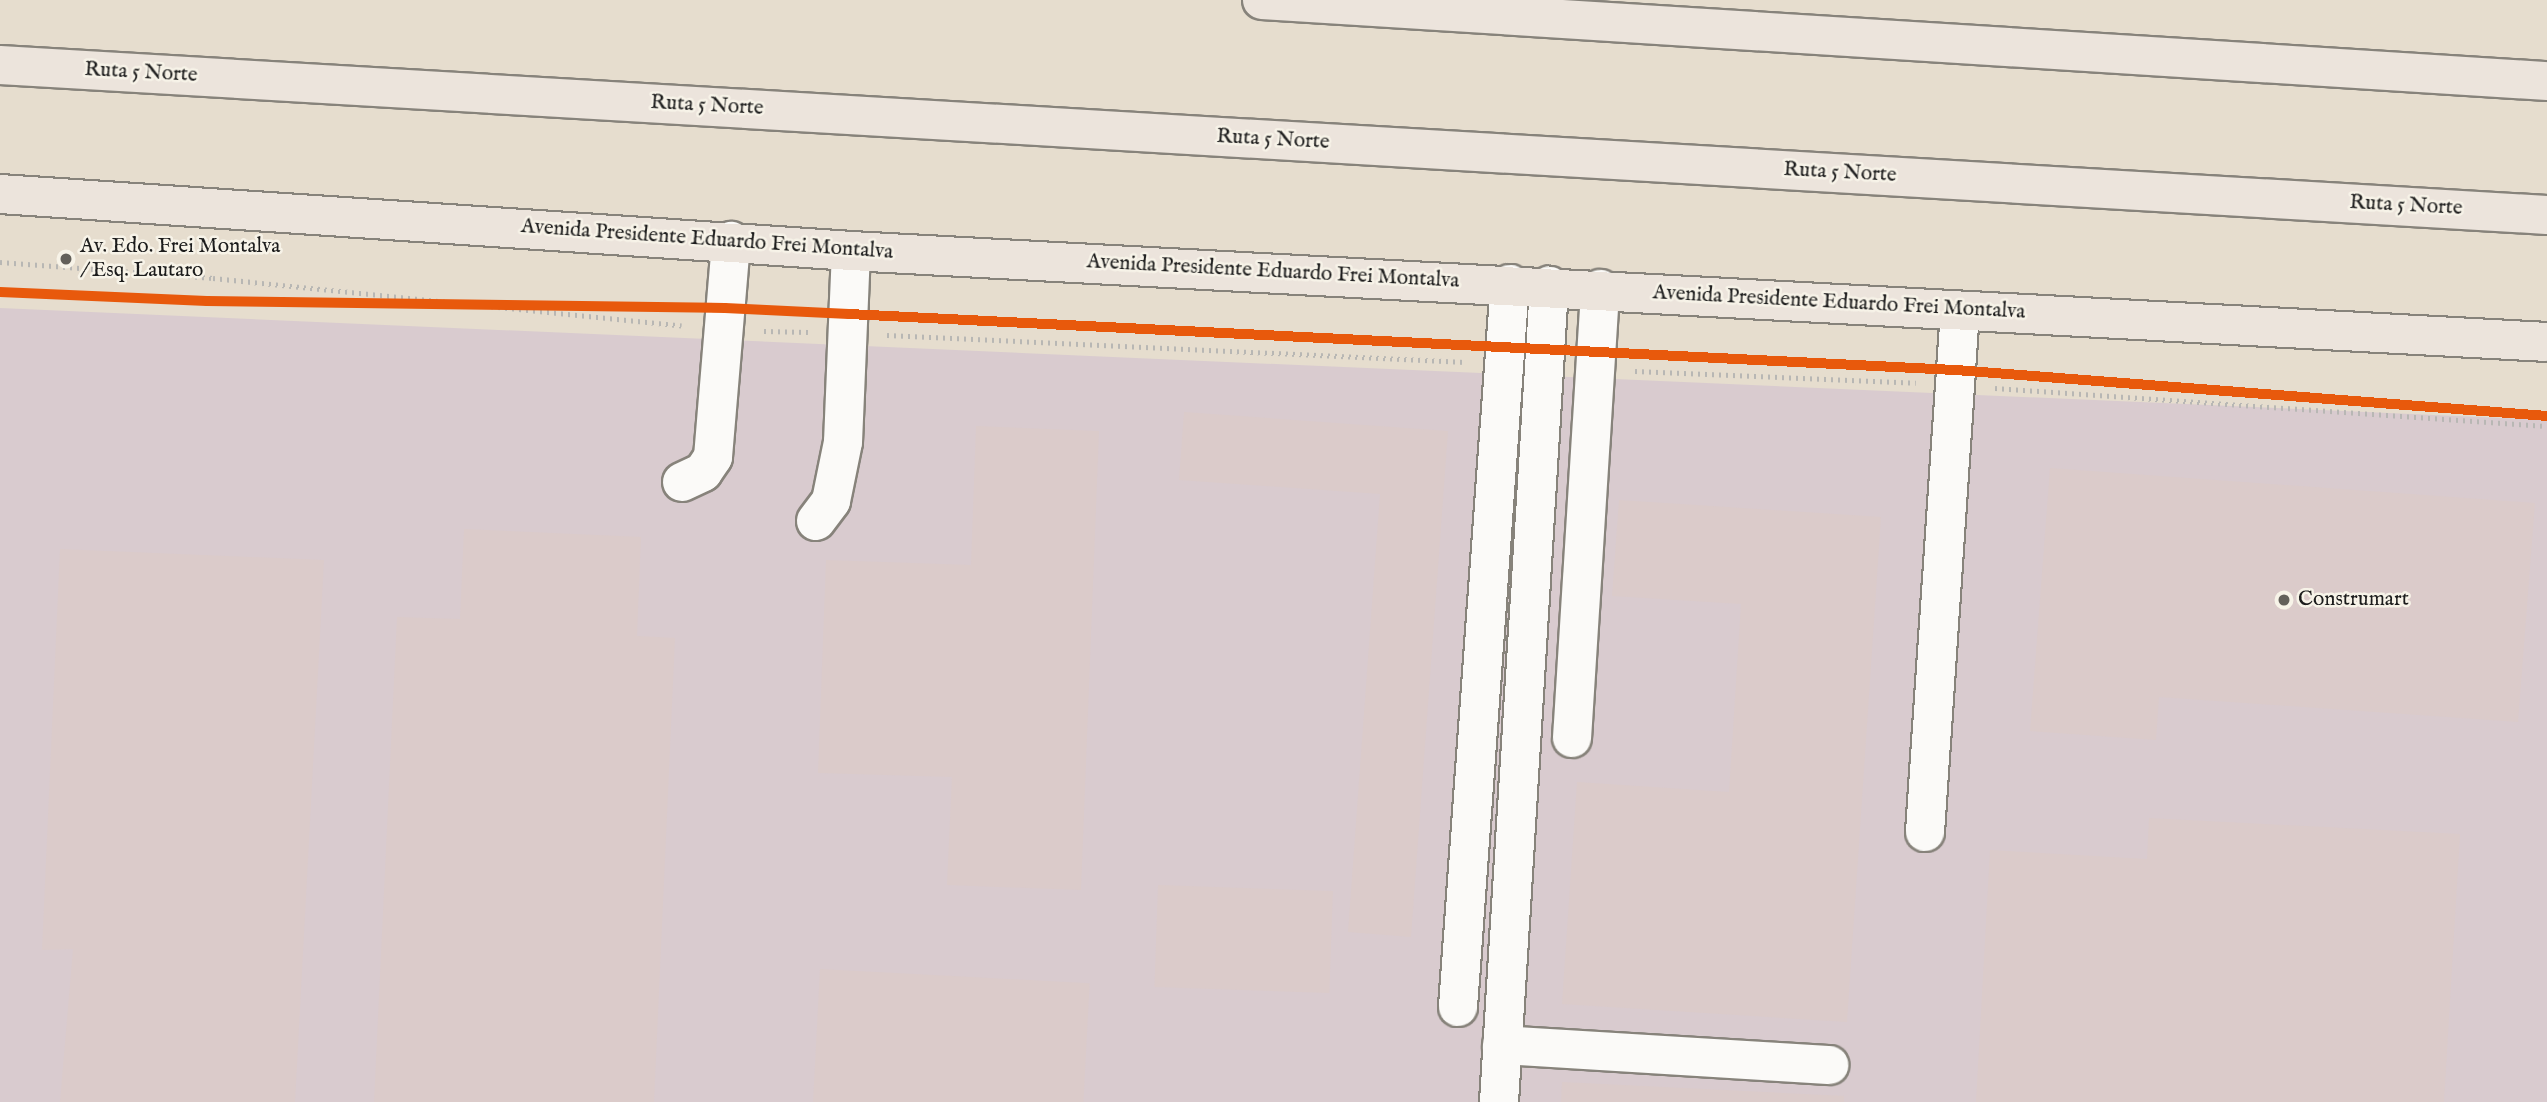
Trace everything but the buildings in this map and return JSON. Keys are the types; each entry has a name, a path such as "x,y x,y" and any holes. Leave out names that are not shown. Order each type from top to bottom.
{"main road":[{"path":"1262,0 2547,81"},
{"name":"Ruta 5 Norte","path":"0,65 2547,215"},
{"name":"Avenida Presidente Eduardo Frei Montalva","path":"0,194 851,251 1549,286 2547,342"}],"lane":[{"path":"681,482 703,472 713,457 731,241"},
{"path":"816,521 831,501 843,442 851,251"},
{"path":"1458,1007 1510,284"},
{"path":"1499,1102 1549,286"},
{"path":"1572,738 1600,289"},
{"path":"1925,832 1960,311"},
{"path":"1502,1045 1829,1065"}],"path":[{"path":"0,262 213,278 723,330 849,333 1504,364"},
{"path":"341,303 614,307"},
{"path":"1595,370 1955,385 2547,426"},
{"path":"2231,392 2547,416"}],"shaded area":[{"path":"0,308 2547,420 2547,1102 0,1102"}],"cycle path":[{"path":"0,292 207,301 725,308 849,314 1956,370 2547,416"}],"place":[{"name":"Av. Edo. Frei Montalva / Esq. Lautaro","path":"66,259"},
{"name":"Construmart","path":"2284,600"}]}
